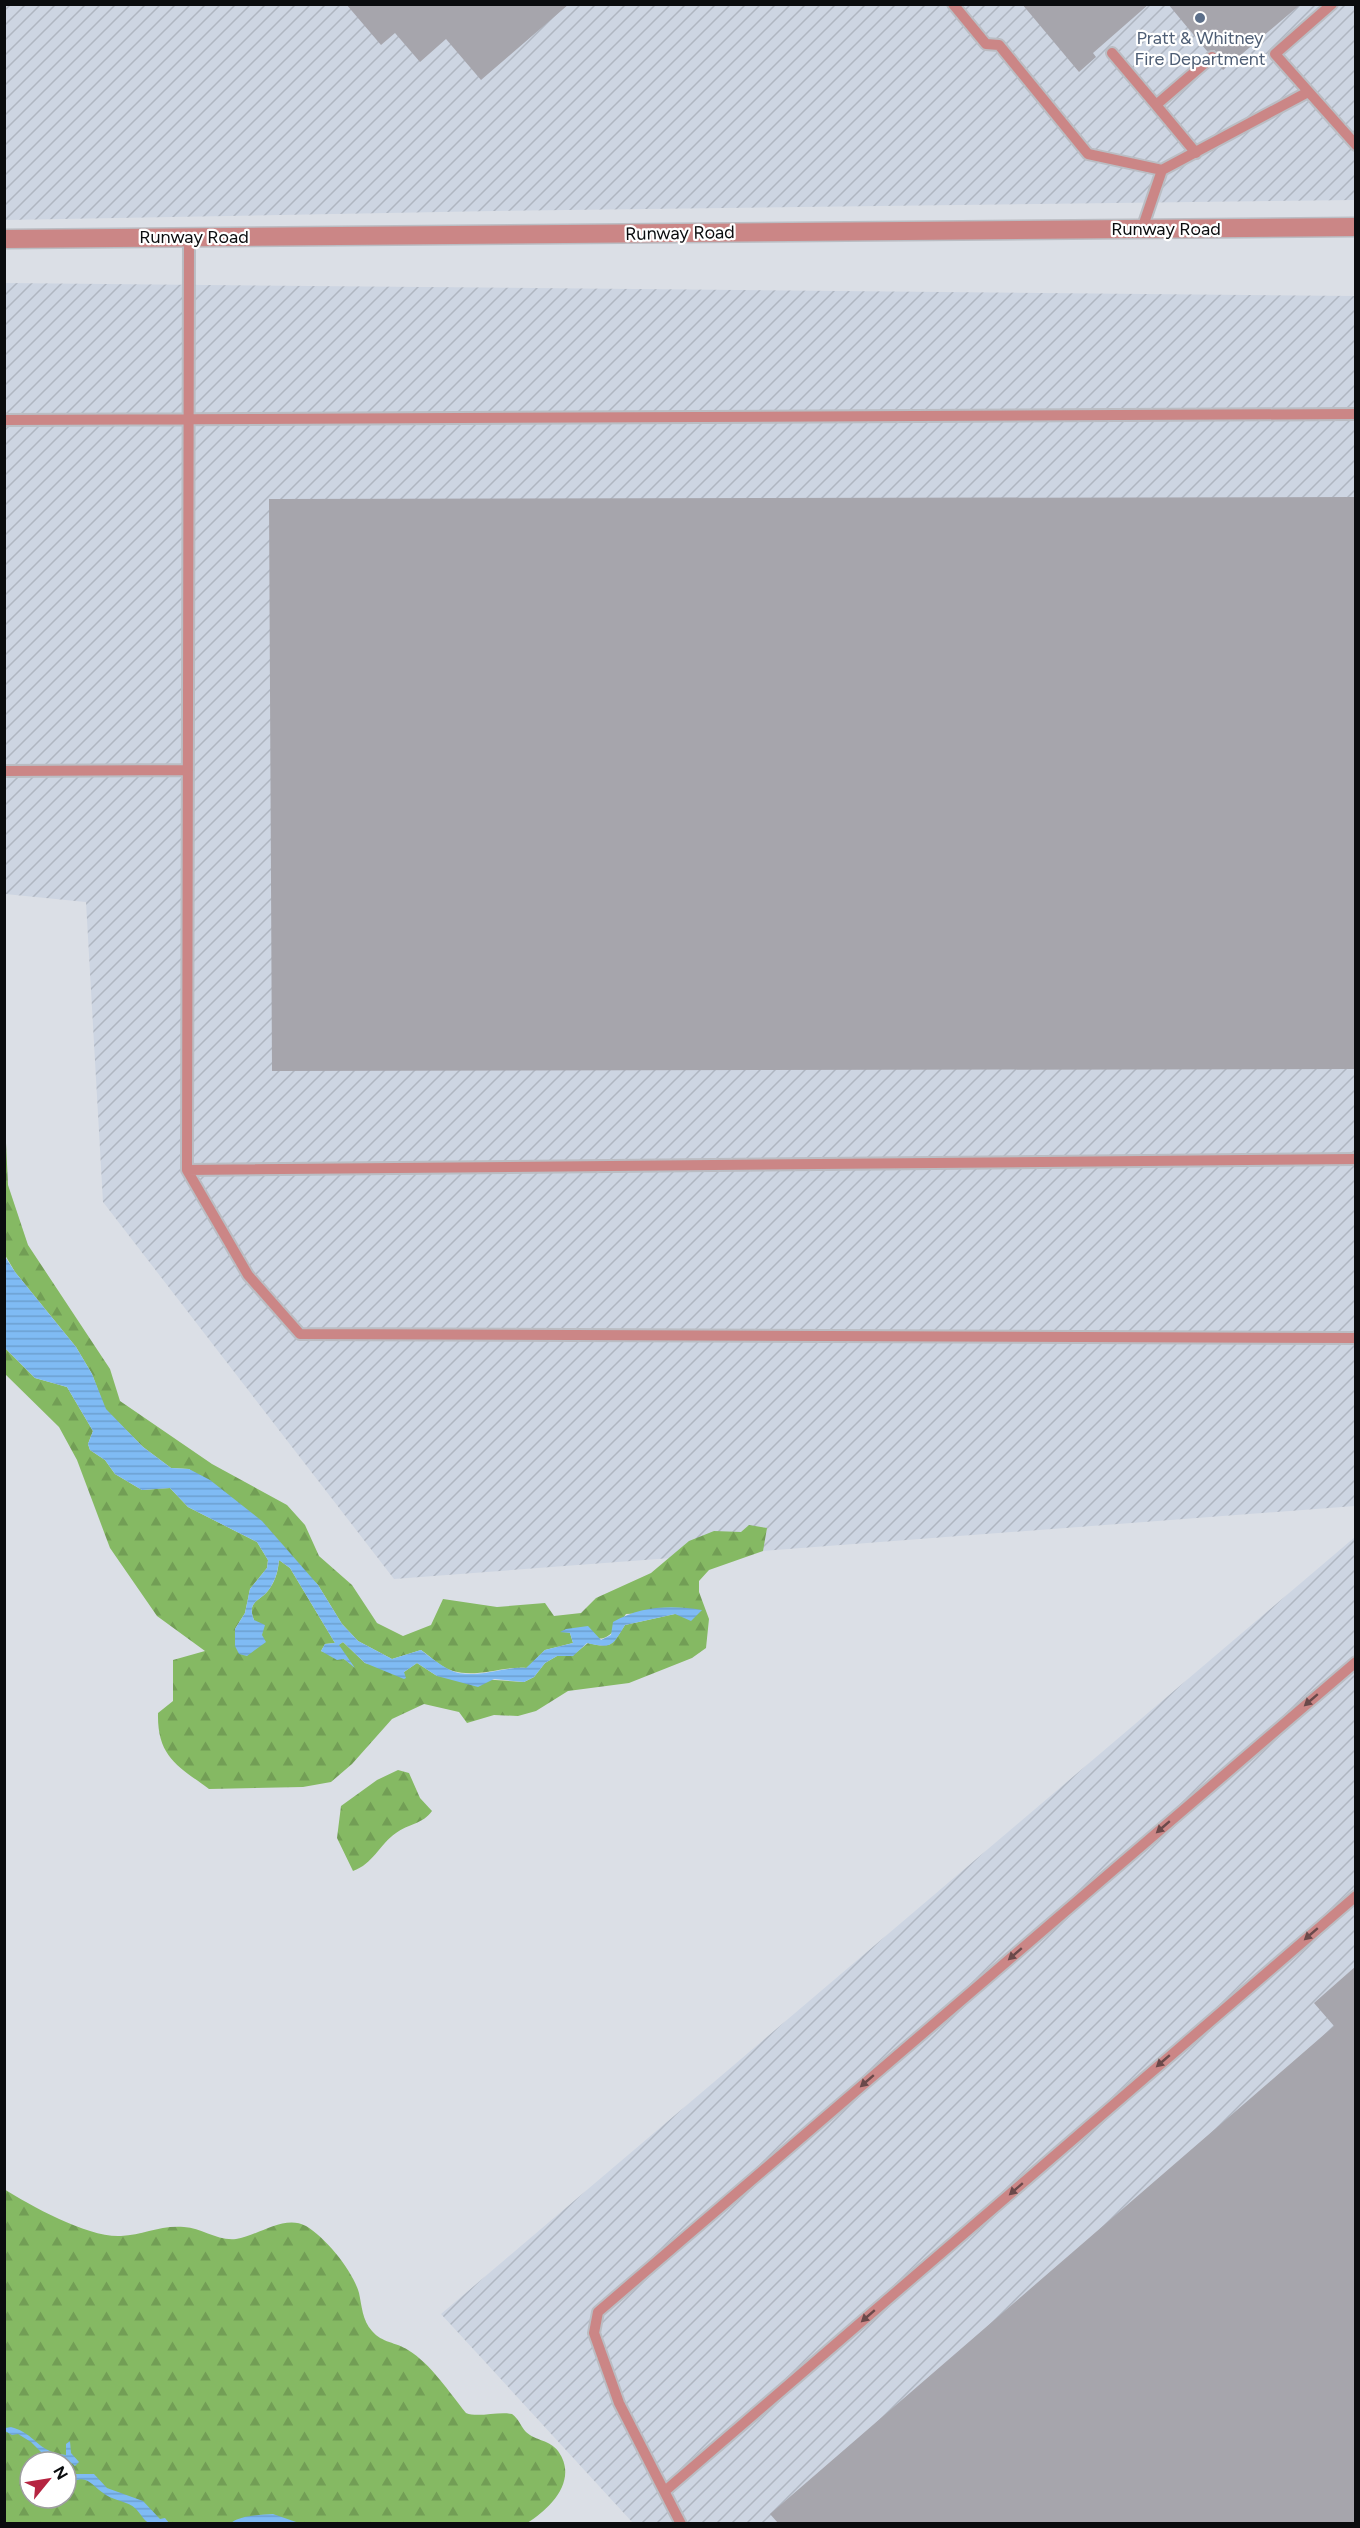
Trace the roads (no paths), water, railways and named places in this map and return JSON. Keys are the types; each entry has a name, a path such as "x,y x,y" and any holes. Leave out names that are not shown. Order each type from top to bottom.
{"street":[{"name":"Runway Road","path":"4,238 1356,227"}],"lane":[{"path":"953,4 986,44 999,45 1088,154 1162,170 1308,92"},
{"path":"1332,4 1275,54 1356,145"},
{"path":"1112,52 1196,153"},
{"path":"1156,105 1212,57"},
{"path":"1142,229 1162,170"},
{"path":"189,237 187,1170 248,1275 300,1334 1356,1338"},
{"path":"4,420 188,417 1356,414"},
{"path":"4,771 188,770"},
{"path":"187,1170 1356,1160"},
{"path":"681,2523 619,2403 594,2333 598,2312 1356,1662"},
{"path":"664,2491 1356,1896"}],"water":[{"path":"4,1255 15,1272 76,1347 92,1374 106,1409 143,1447 171,1468 189,1469 210,1480 262,1521 318,1585 342,1624 358,1641 392,1659 421,1650 443,1666 459,1673 478,1674 526,1668 545,1650 573,1643 570,1633 560,1632 566,1629 588,1626 601,1640 611,1635 613,1622 634,1613 668,1607 702,1610 691,1621 675,1614 625,1625 611,1644 602,1646 587,1643 573,1656 557,1656 545,1663 534,1677 524,1682 494,1679 478,1687 437,1676 417,1663 404,1672 406,1678 404,1679 365,1663 343,1642 339,1645 355,1668 344,1659 337,1660 321,1651 325,1644 335,1643 290,1568 279,1560 272,1585 252,1609 254,1620 265,1625 262,1635 266,1642 247,1656 239,1654 235,1646 235,1629 245,1613 250,1589 267,1568 268,1560 257,1542 188,1507 170,1488 142,1490 115,1474 105,1460 90,1450 88,1444 93,1431 67,1387 35,1378 5,1348"},
{"path":"5,2428 20,2430 48,2450 39,2450 18,2434 12,2435 5,2431"},
{"path":"70,2441 71,2450 66,2450 66,2444"},
{"path":"78,2474 94,2474 107,2488 143,2501 160,2519 165,2518 169,2523 149,2523 133,2506 110,2497 83,2479 78,2480"},
{"path":"273,2514 299,2523 231,2523 245,2517"}],"place":[{"name":"Pratt & Whitney Fire Department","path":"1200,18"}]}
